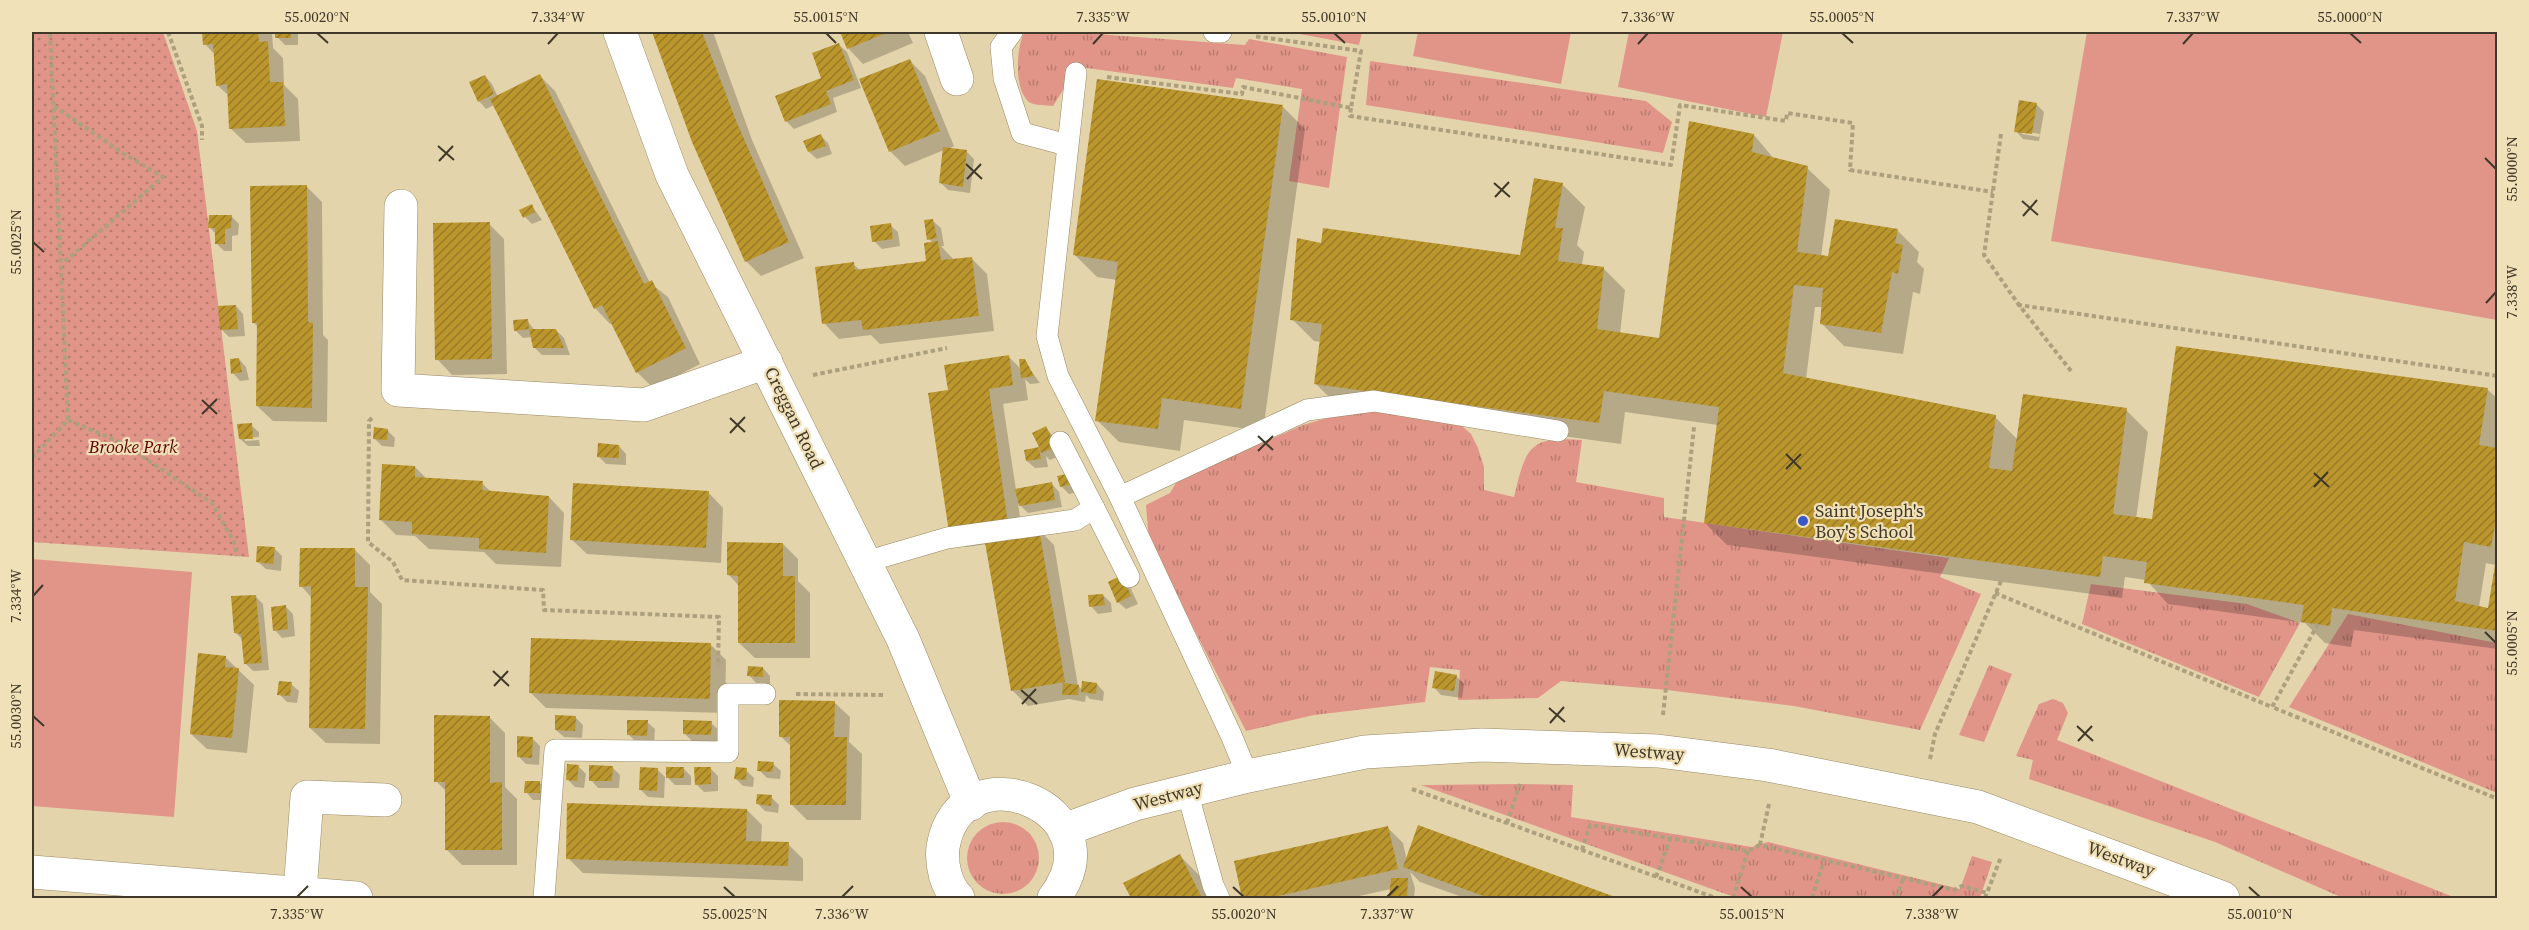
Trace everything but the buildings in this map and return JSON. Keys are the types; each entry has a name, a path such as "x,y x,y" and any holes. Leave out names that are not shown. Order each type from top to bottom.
{"street":[{"name":"Creggan Road","path":"620,32 672,175 903,639 971,804"},
{"path":"941,32 957,79"},
{"path":"401,206 398,390 644,405 771,373"},
{"name":"Westway","path":"1064,830 1136,804 1248,776 1365,752 1482,745 1658,751 1777,767 1978,807 2223,898"},
{"path":"953,897 945,877 942,856 945,836 956,818 971,804 991,795 1013,793 1034,800 1051,812 1064,830 1069,849 1069,869 1062,887 1054,898"},
{"path":"300,892 307,797 385,800"},
{"path":"32,872 267,895 300,892 356,898"}],"lane":[{"path":"1012,32 1002,47 1004,78 1022,133 1067,145"},
{"path":"1214,32 1221,32"},
{"path":"1076,73 1047,336 1058,376 1120,497 1248,776"},
{"path":"1120,497 1307,410 1374,401 1558,431"},
{"path":"1060,442 1129,577"},
{"path":"864,562 947,538 1075,520 1094,508"},
{"path":"544,898 555,750 728,752 728,694 765,694"},
{"path":"1187,791 1213,885 1219,898"}],"path":[{"path":"32,458 68,420 63,264 50,32"},
{"path":"168,32 202,126 202,140"},
{"path":"1221,32 1361,51 1350,116 1671,165 1680,105 1786,120 1787,113 1853,123 1850,170 1993,192"},
{"path":"1076,73 1242,94 1243,87 1351,108"},
{"path":"53,106 163,177 63,264"},
{"path":"2001,134 1984,255 2019,305 2071,371"},
{"path":"2019,305 2498,376"},
{"path":"771,373 947,348"},
{"path":"398,390 369,421 368,542 393,562 402,580 543,590 544,610 719,617 717,674 728,694"},
{"path":"68,420 122,443 212,503 234,542 237,556"},
{"path":"1658,751 1668,678 1694,427"},
{"path":"1924,795 1935,734 2001,580"},
{"path":"1995,593 2498,799"},
{"path":"2272,707 2318,624"},
{"path":"765,694 926,696"},
{"path":"1760,845 1777,767"},
{"path":"1409,788 1716,898"},
{"path":"1582,850 1590,825 1748,851 1760,845 1954,890 1962,886 1987,892"},
{"path":"1656,877 1671,837"},
{"path":"1733,898 1748,851"},
{"path":"1812,898 1824,860"},
{"path":"1897,898 1903,878"}],"green space":[{"name":"Brooke Park","path":"32,32 163,32 197,131 249,557 32,542"},
{"path":"1070,32 1245,45 1249,39 1347,57 1329,188 1289,181 1302,89 1236,78 1233,88 1072,66 1068,82 1053,106 1034,104 1024,96 1018,69 1021,40 1024,33"},
{"path":"1289,32 1362,32 1359,45"},
{"path":"1418,32 1571,32 1561,84 1413,56"},
{"path":"1629,32 1783,32 1766,117 1618,87"},
{"path":"2087,32 2497,32 2497,320 2051,241"},
{"path":"1370,61 1646,101 1672,122 1663,153 1366,105"},
{"path":"1381,411 1460,424 1471,434 1478,448 1484,467 1484,490 1514,497 1522,466 1533,448 1551,440 1582,440 1576,482 1664,498 1664,517 1949,558 1940,577 1981,594 1920,730 1794,706 1667,690 1561,681 1538,698 1458,700 1460,670 1430,667 1425,702 1314,715 1246,731 1149,541 1146,505 1170,493 1178,480 1303,425 1348,412"},
{"path":"32,559 192,572 174,817 32,806"},
{"path":"2091,584 2247,604 2300,623 2259,697 2082,624"},
{"path":"2348,614 2497,643 2497,793 2289,707"},
{"path":"1989,665 2012,674 1984,742 1959,735"},
{"path":"2053,699 2063,703 2068,713 2057,740 2456,898 2343,898 2215,842 2029,779 2033,760 2016,756 2039,704"},
{"path":"1421,785 1573,785 1571,817 1752,847 1768,842 1960,889 1972,856 1992,862 1980,898 1737,898"},
{"path":"1003,822 1023,828 1033,838 1039,858 1033,878 1023,888 1003,894 983,888 973,878 967,858 973,838 983,828"}],"place":[{"name":"Saint Joseph's Boy's School","path":"1803,521"}]}
